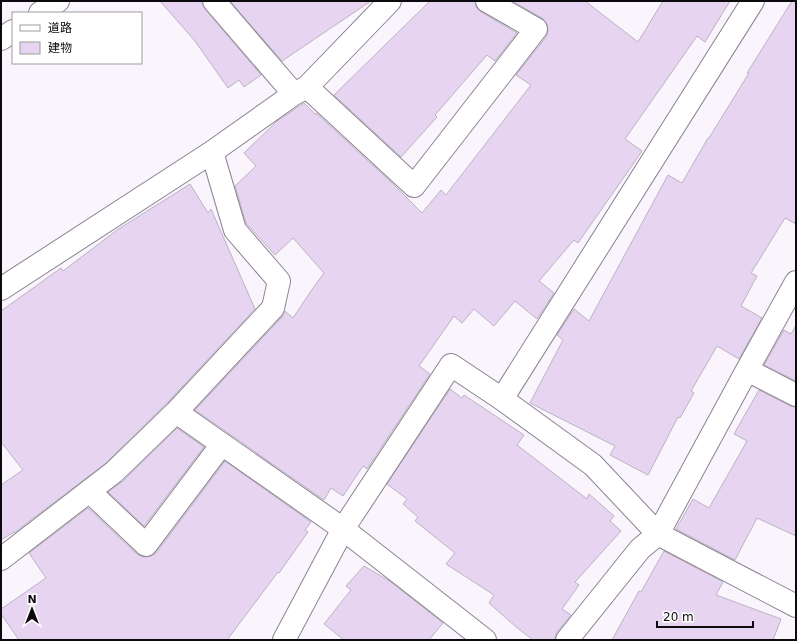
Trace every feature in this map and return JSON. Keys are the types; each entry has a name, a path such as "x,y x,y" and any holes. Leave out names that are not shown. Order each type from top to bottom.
{"street":[{"path":"42,12 58,1"},
{"path":"214,1 301,91 414,186 536,29 486,1"},
{"path":"1,290 212,152 301,91 390,1"},
{"path":"502,400 753,1"},
{"path":"1,39 12,32"},
{"path":"1,559 114,472 176,412 273,308 279,281 235,230 212,152"},
{"path":"567,640 640,549 658,534 796,282"},
{"path":"284,640 343,529 451,365 593,465 658,534 796,606"},
{"path":"747,370 796,395"},
{"path":"176,412 343,529 485,640"},
{"path":"89,491 146,545 222,444"}],"building":[{"path":"160,1 202,1 205,9 261,75 244,87 239,80 228,88 195,41"},
{"path":"230,1 371,1 282,61"},
{"path":"430,1 475,1 476,7 481,12 517,33 495,61 487,55 435,115 437,117 401,157 334,95"},
{"path":"512,1 585,1 638,42 663,1 730,1 705,42 697,36 625,139 642,151 578,243 574,240 539,281 554,293 537,319 515,301 494,326 474,309 462,323 454,316 419,366 430,374 367,469 363,466 343,496 331,488 324,500 195,410 282,317 285,311 293,318 324,273 293,238 275,255 246,223 235,186 256,166 244,153 277,121 304,103 391,182 422,213 441,190 446,195 531,85 516,75 546,37 548,31 547,24 542,18"},
{"path":"792,1 796,1 796,224 785,218 751,273 757,276 741,306 762,318 739,359 717,346 691,391 694,393 680,418 678,417 648,475 610,455 615,446 530,403 563,340 557,335 574,309 589,321 668,175 682,183 708,138 749,73 747,73"},
{"path":"190,184 208,213 211,209 255,309 167,403 106,463 14,533 1,540 1,485 23,470 1,442 1,311 61,268 63,271 117,230"},
{"path":"796,325 796,381 764,365 784,330 791,334"},
{"path":"450,389 462,398 464,395 524,435 517,445 587,499 589,494 614,516 610,521 621,531 575,582 579,585 562,609 571,615 557,632 555,640 533,640 489,603 494,595 446,564 455,553 415,521 418,517 403,504 407,499 387,484"},
{"path":"759,390 790,406 796,407 796,536 757,518 735,560 676,529 693,499 709,508 747,441 734,434"},
{"path":"177,428 204,447 144,526 108,492 123,481"},
{"path":"225,461 311,522 305,530 308,532 279,573 278,572 227,640 19,640 1,614 1,609 46,578 29,553 88,508 137,554 144,557 151,556 156,553"},
{"path":"664,551 723,582 716,595 781,619 773,640 612,640 639,591 641,592"},
{"path":"364,566 391,582 443,623 429,640 344,640 324,624 351,590 346,586"}]}
